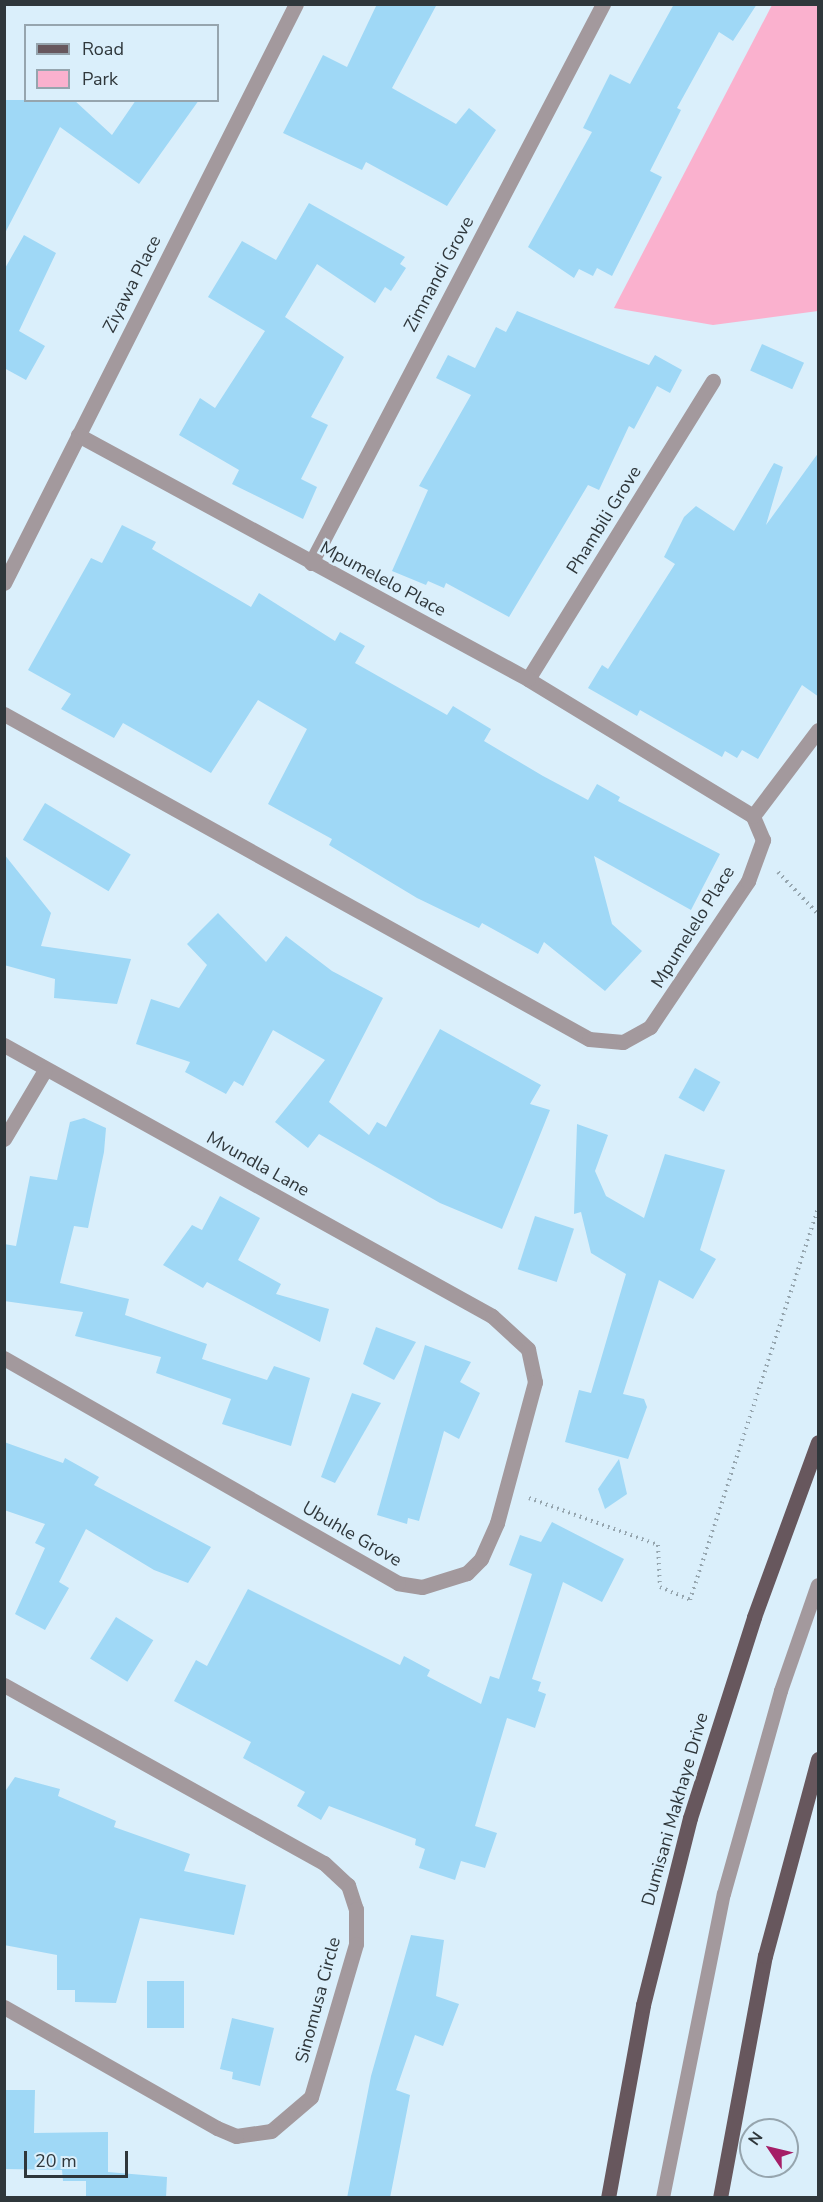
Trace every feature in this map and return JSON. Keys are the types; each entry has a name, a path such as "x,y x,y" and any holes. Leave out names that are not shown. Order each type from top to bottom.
{"main road":[{"name":"Dumisani Makhaye Drive","path":"608,2198 643,2005 690,1818 758,1607 819,1442"},
{"path":"720,2198 765,1956 819,1759"}],"street":[{"name":"Ziyawa Place","path":"4,583 296,4"},
{"name":"Zimnandi Grove","path":"311,563 603,4"},
{"name":"Phambili Grove","path":"528,679 712,381"},
{"name":"Mpumelelo Place","path":"4,714 589,1039 623,1042 650,1027 748,881 763,840 753,816 528,679 78,435"},
{"path":"753,816 819,730"},
{"name":"Mvundla Lane","path":"4,1045 45,1070 492,1316"},
{"path":"4,1139 45,1070"},
{"name":"Ubuhle Grove","path":"4,1359 398,1583 422,1587 467,1573 481,1559 505,1490 535,1382 528,1349 492,1316"},
{"name":"Sinomusa Circle","path":"4,1685 324,1863 348,1885 356,1909 356,1944 311,2097 271,2131 236,2136 217,2128 4,2007"}],"lane":[{"path":"663,2198 723,1894 781,1691 819,1585"}],"path":[{"path":"759,852 819,914"},
{"path":"505,1490 658,1545 660,1587 690,1600 819,1208"}],"green space":[{"path":"772,5 818,5 818,311 713,325 614,308"}],"building":[{"path":"377,4 437,4 392,88 456,124 469,108 496,130 447,206 366,162 362,170 283,133 323,55 347,67"},
{"path":"674,4 757,4 733,41 719,32 677,108 681,110 650,171 662,177 612,276 597,268 593,276 579,269 574,278 528,247 592,132 583,128 610,74 630,84"},
{"path":"4,100 76,102 112,135 135,102 198,102 139,184 60,127 4,235"},
{"path":"309,203 405,257 400,264 406,268 391,291 385,287 375,303 317,264 285,317 344,357 311,417 328,425 301,479 317,487 303,519 232,484 239,470 179,435 200,398 215,408 265,331 208,297 242,241 276,260"},
{"path":"24,235 56,253 19,331 45,346 26,380 4,368 4,270"},
{"path":"517,311 649,365 655,355 682,370 670,393 657,386 634,429 629,426 599,490 588,485 509,617 446,583 444,588 428,581 426,585 392,571 428,490 419,486 471,395 436,378 448,355 475,368 496,327 506,332"},
{"path":"762,344 804,363 792,389 750,370"},
{"path":"819,452 819,697 802,685 758,759 742,750 737,758 725,751 722,757 640,710 637,716 588,688 602,665 608,669 675,564 664,557 684,517 696,506 734,531 774,463 783,467 766,525"},
{"path":"122,525 156,542 152,549 251,607 259,593 335,641 340,632 365,646 355,663 447,715 453,706 491,729 484,741 543,776 588,800 597,784 620,797 618,801 720,854 691,910 594,856 612,924 642,951 605,991 544,942 538,954 482,923 479,928 417,898 329,845 332,839 268,804 307,729 258,700 211,773 123,723 114,738 61,709 71,694 28,670 91,558 102,563"},
{"path":"45,803 131,855 109,891 23,840"},
{"path":"4,854 51,913 41,946 131,959 117,1004 54,998 55,979 4,965"},
{"path":"218,913 266,962 286,936 332,971 383,998 329,1102 369,1135 377,1122 386,1127 440,1029 541,1085 530,1104 550,1110 502,1229 440,1203 319,1134 308,1148 275,1122 325,1060 273,1030 243,1086 234,1081 226,1094 185,1072 190,1062 136,1044 151,999 179,1008 207,965 187,944"},
{"path":"695,1068 720,1082 704,1112 679,1098"},
{"path":"84,1118 106,1128 104,1152 88,1228 74,1226 60,1283 129,1299 125,1315 207,1344 202,1359 267,1380 274,1366 310,1378 291,1446 222,1424 231,1399 156,1373 161,1357 75,1336 83,1312 4,1301 4,1244 16,1246 30,1176 57,1180 70,1122"},
{"path":"577,1124 608,1135 595,1171 606,1196 644,1218 665,1154 725,1170 700,1250 716,1259 693,1299 659,1280 623,1394 644,1399 647,1407 628,1459 565,1442 579,1390 591,1393 626,1274 591,1253 581,1212 574,1214"},
{"path":"220,1196 260,1218 238,1260 281,1284 276,1294 329,1309 320,1342 207,1282 203,1288 163,1265 192,1225 202,1230"},
{"path":"535,1216 574,1229 557,1282 518,1269"},
{"path":"376,1327 416,1342 394,1380 363,1364"},
{"path":"425,1345 471,1362 460,1382 480,1393 459,1439 444,1431 419,1521 408,1518 407,1524 377,1515"},
{"path":"352,1393 381,1403 335,1483 321,1477"},
{"path":"4,1442 63,1463 65,1458 99,1477 94,1485 211,1547 188,1583 154,1570 86,1529 59,1582 69,1588 45,1630 15,1614 45,1548 35,1543 45,1524 4,1510"},
{"path":"619,1459 627,1494 605,1509 598,1489"},
{"path":"552,1522 624,1559 602,1602 563,1582 532,1679 541,1682 538,1691 546,1694 535,1728 507,1718 475,1826 497,1833 485,1868 461,1861 455,1880 419,1868 425,1849 415,1845 416,1839 329,1806 321,1820 297,1806 305,1792 243,1758 251,1742 174,1701 196,1660 207,1666 248,1589 400,1665 404,1656 430,1670 427,1676 481,1704 490,1676 499,1679 532,1574 509,1565 520,1535 541,1542"},
{"path":"116,1617 153,1640 127,1682 90,1659"},
{"path":"15,1777 60,1789 58,1796 116,1821 114,1827 190,1854 184,1871 246,1885 234,1935 140,1918 116,2003 75,2002 75,1990 57,1990 57,1955 4,1945 4,1793"},
{"path":"411,1935 444,1940 436,1996 459,2004 443,2046 415,2035 396,2090 410,2095 390,2198 347,2198 371,2076"},
{"path":"147,1981 184,1981 184,2028 147,2028"},
{"path":"232,2018 274,2028 260,2086 232,2079 233,2072 220,2069"},
{"path":"4,2090 35,2090 34,2133 108,2132 108,2172 167,2177 166,2198 86,2198 86,2181 63,2181 62,2170 4,2169"}]}
